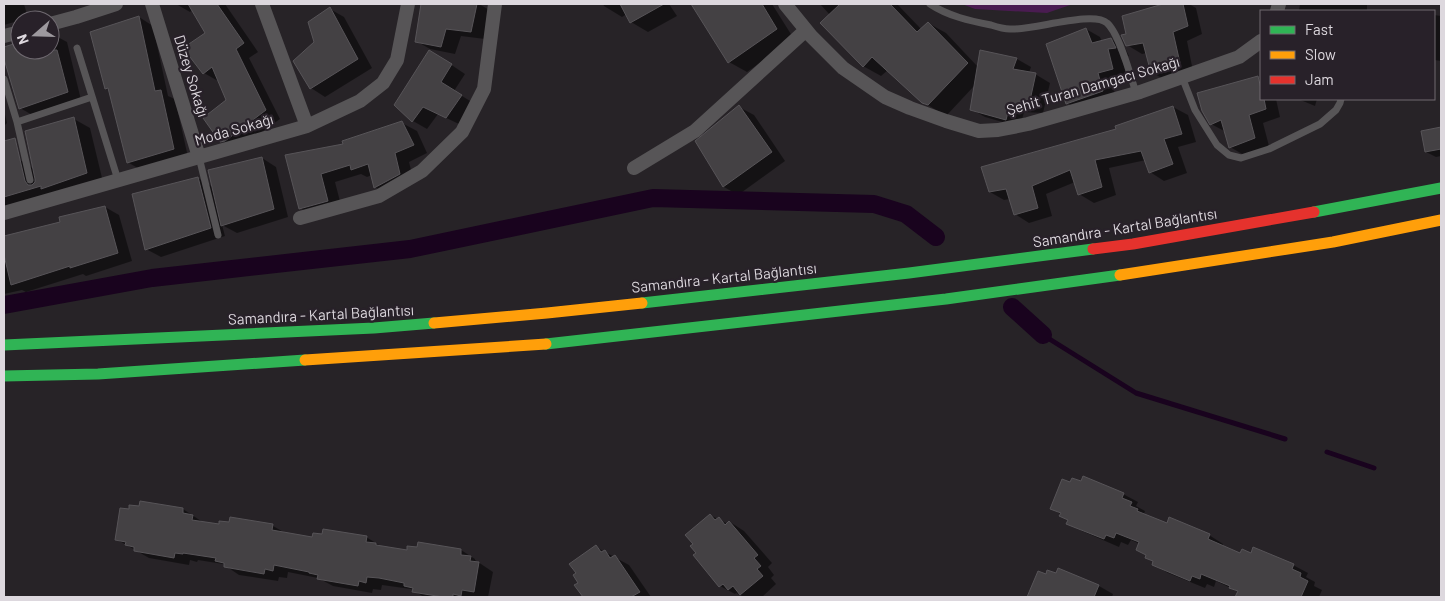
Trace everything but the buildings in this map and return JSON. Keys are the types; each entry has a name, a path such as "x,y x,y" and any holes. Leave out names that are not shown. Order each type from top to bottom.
{"highway":[{"name":"Samandıra - Kartal Bağlantısı","path":"4,345 374,328 616,305 909,273 1133,244 1441,188"},
{"path":"4,376 98,374 553,343 946,299 1107,277 1333,242 1441,220"}],"street":[{"path":"60,21 116,4"},
{"name":"Düzey Sokağı","path":"152,4 198,157"},
{"path":"262,4 308,126"},
{"name":"Moda Sokağı","path":"4,213 308,126 360,101 383,83 397,60 408,4"},
{"path":"300,218 379,196 422,171 462,132 484,89 495,4"},
{"name":"Şehit Turan Damgacı Sokağı","path":"785,4 806,30 843,68 885,97 928,115 979,131 998,130 1028,124 1136,93 1239,57 1260,42"},
{"path":"634,168 695,131 806,30"}],"lane":[{"path":"930,4 961,18 1009,30 1090,18 1102,19 1108,24 1115,35 1136,93"},
{"path":"77,48 118,180"},
{"path":"1182,77 1196,110 1217,146 1229,155 1240,158 1269,149 1320,124 1336,110 1341,100"},
{"path":"4,79 17,122 30,180"},
{"path":"17,122 92,97"},
{"path":"198,157 218,235"}],"shaded area":[{"path":"962,4 1073,4 1047,13 975,9"}],"waterway":[{"path":"4,305 152,278 410,249 653,198 874,204 906,214 936,237"},
{"path":"1012,307 1043,335"},
{"path":"1043,335 1136,393 1285,439"},
{"path":"1327,452 1374,468"}],"traffic: fast":[{"path":"1314,212 1441,188"},
{"path":"642,303 909,273 1093,249"},
{"path":"546,344 946,299 1120,275"},
{"path":"4,345 374,328 434,323"},
{"path":"4,376 98,374 305,360"}],"traffic: slow":[{"path":"1120,275 1333,242 1441,220"},
{"path":"434,323 642,303"},
{"path":"305,360 546,344"}],"traffic: jam":[{"path":"1093,249 1133,244 1314,212"}]}
